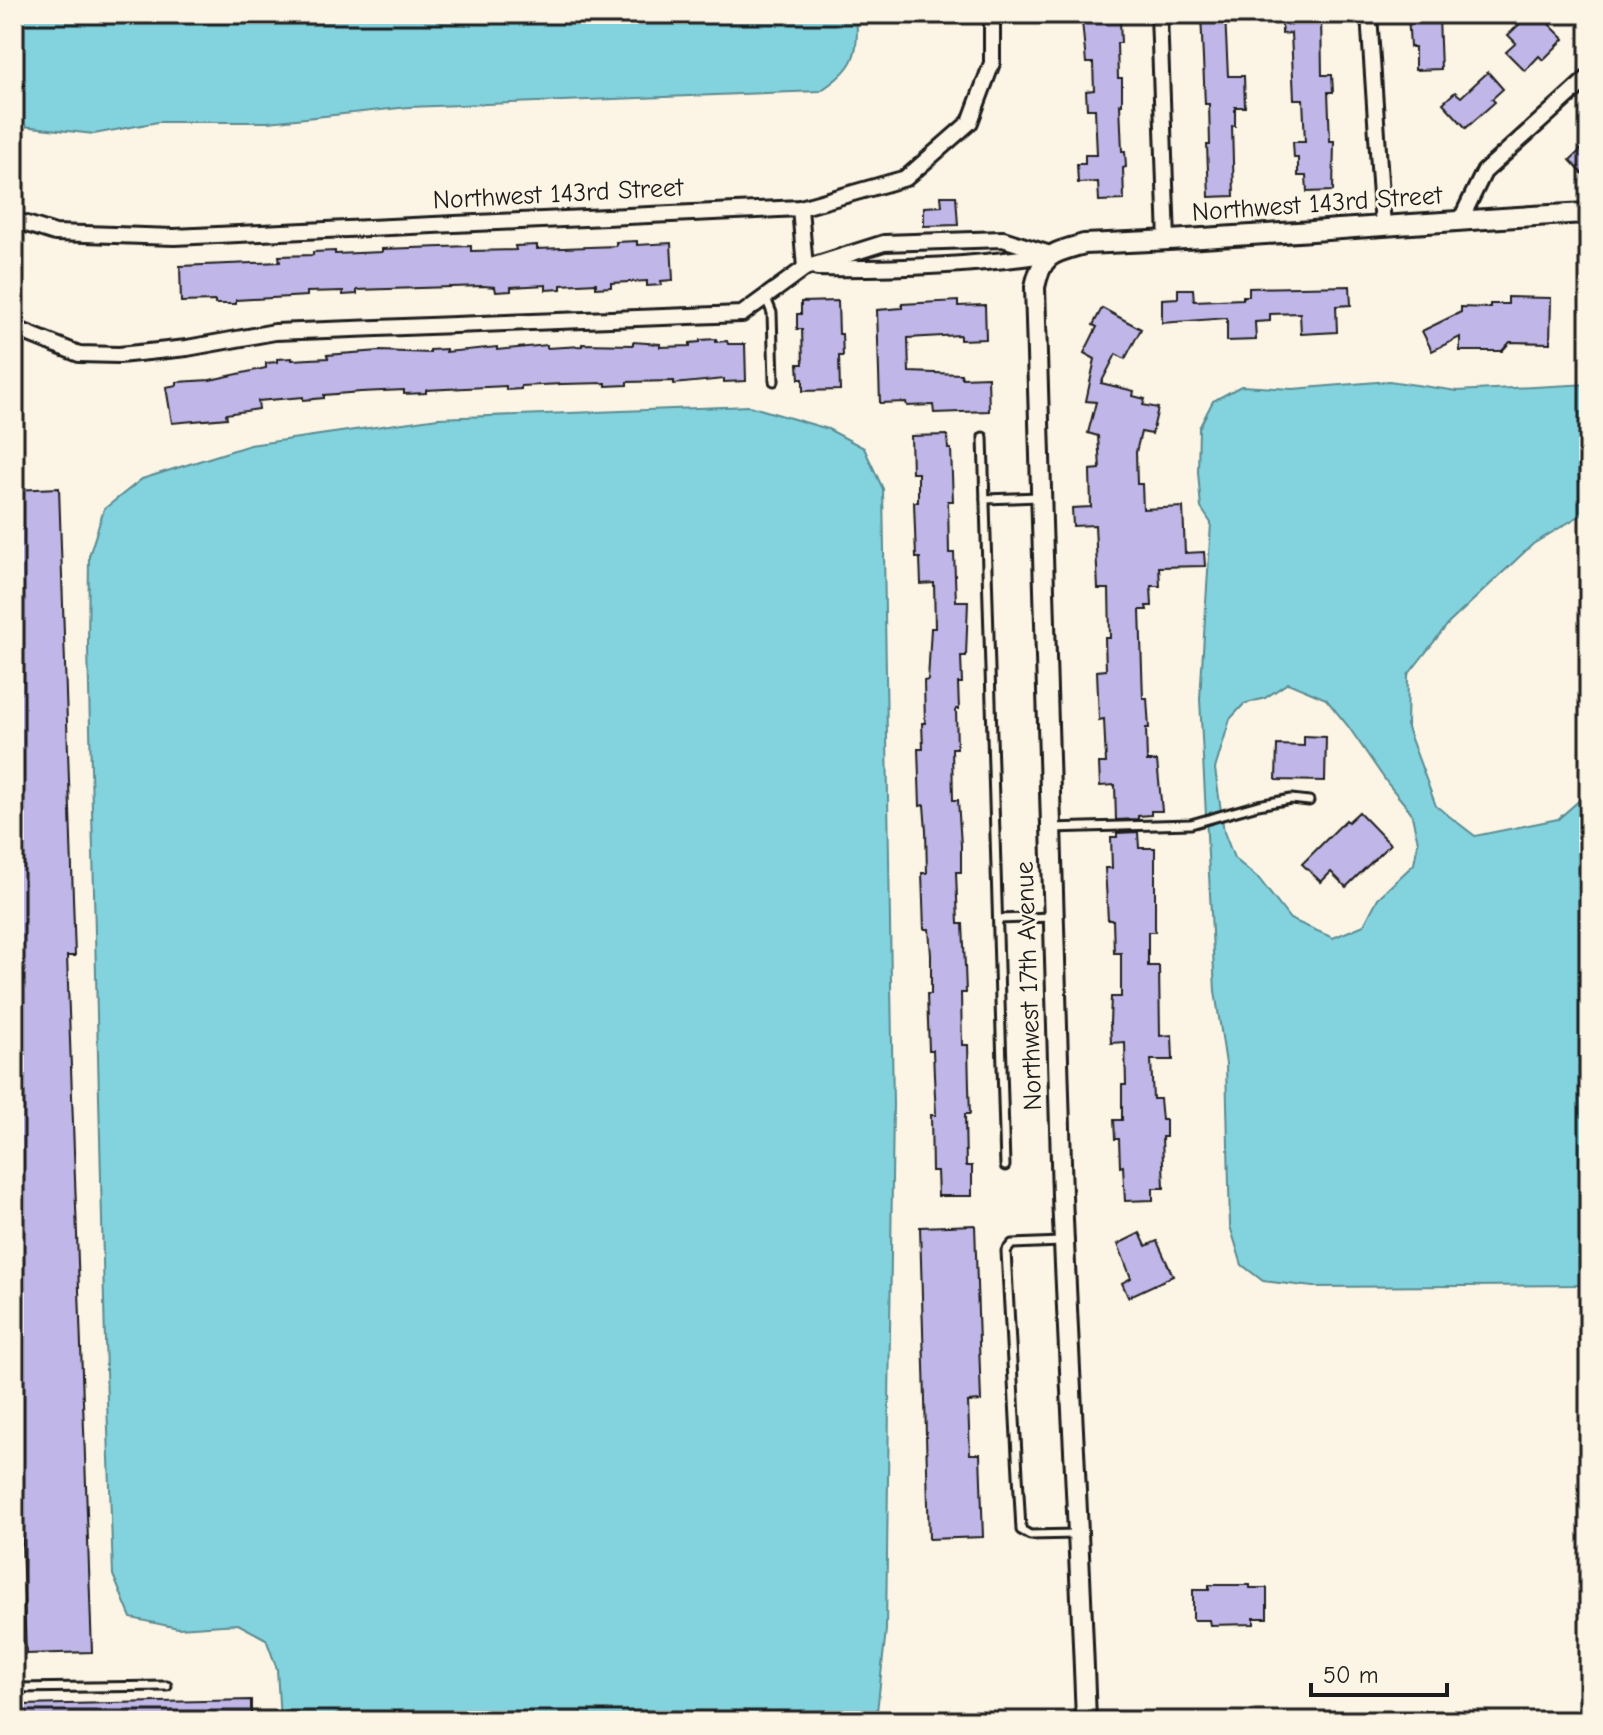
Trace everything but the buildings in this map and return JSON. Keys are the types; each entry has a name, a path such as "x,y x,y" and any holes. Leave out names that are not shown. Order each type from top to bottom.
{"street":[{"name":"Northwest 143rd Street","path":"14,220 55,233 174,237 800,208 906,178 970,122 992,63 992,14"},
{"path":"1159,14 1167,241"},
{"path":"1369,14 1383,227"},
{"path":"1461,219 1484,172 1589,77"},
{"path":"800,208 805,268"},
{"name":"Northwest 143rd Street","path":"805,268 896,268 999,261 1050,254 1084,244 1589,213"},
{"path":"14,328 79,354 119,355 187,348 275,332 742,314 805,268 884,243 1003,239 1050,254"},
{"name":"Northwest 17th Avenue","path":"1050,254 1039,269 1035,287 1064,1242 1086,1721"}],"lane":[{"path":"765,295 772,313 774,381"},
{"path":"983,437 1005,1166"},
{"path":"985,499 1042,496"},
{"path":"1050,828 1191,824 1269,803 1291,799 1309,801"},
{"path":"998,919 1053,917"},
{"path":"1064,1242 1012,1244 1006,1251 1021,1530 1030,1535 1079,1534"},
{"path":"14,1688 167,1686"}],"water":[{"path":"14,14 856,14 857,40 847,68 820,91 409,107 268,122 158,122 94,134 14,125"},
{"path":"1389,381 1457,391 1589,384 1589,510 1533,544 1448,624 1408,675 1407,728 1436,806 1475,836 1558,819 1589,792 1589,1285 1313,1287 1263,1281 1242,1265 1230,1226 1226,1064 1215,991 1200,699 1211,523 1201,508 1199,428 1213,401 1241,386 1293,389","holes":["1288,683 1326,699 1411,812 1418,842 1414,864 1378,898 1364,925 1333,938 1290,919 1259,879 1234,858 1224,832 1215,769 1230,719 1244,704 1265,698"]},
{"path":"749,406 828,429 864,448 883,489 893,1105 886,1630 876,1721 280,1721 277,1669 266,1639 238,1624 178,1628 131,1618 113,1575 88,647 89,556 104,509 142,479 250,445 438,418"}]}
